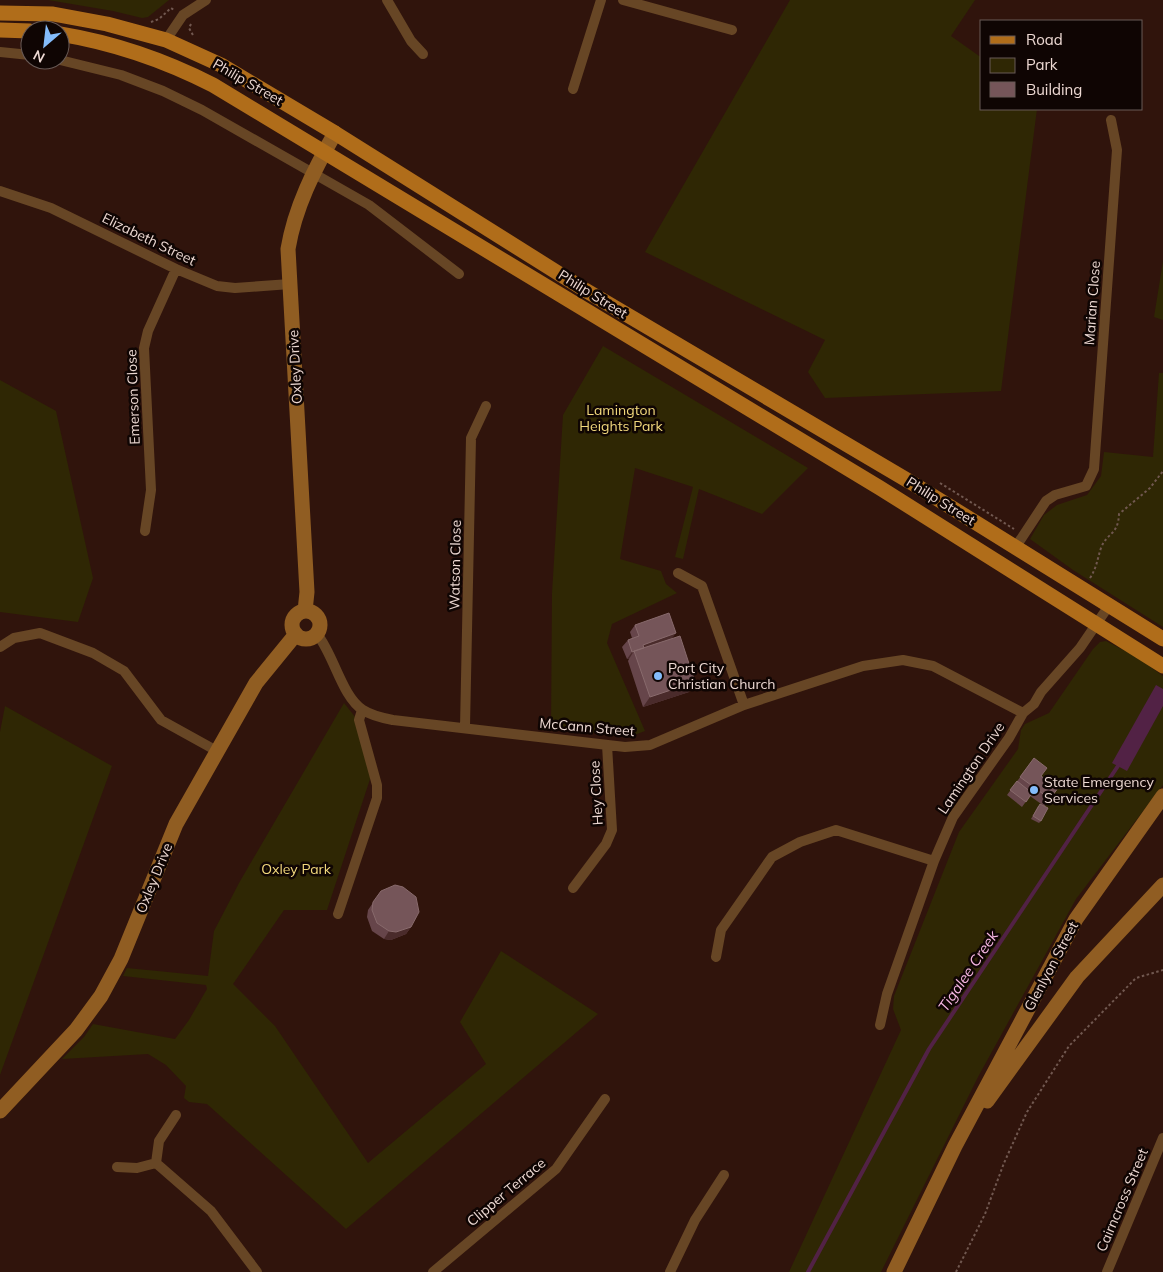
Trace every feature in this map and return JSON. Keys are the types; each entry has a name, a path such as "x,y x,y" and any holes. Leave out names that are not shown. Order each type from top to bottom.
{"main road":[{"name":"Philip Street","path":"0,13 53,14 107,24 166,40 220,65 335,133 585,290 807,420 1163,640"},
{"path":"0,30 20,31"},
{"name":"Philip Street","path":"70,36 121,47 181,69 213,85 880,488 1163,666"}],"street":[{"path":"166,40 183,15 206,0"},
{"path":"387,0 411,41 423,54"},
{"path":"573,89 601,0"},
{"path":"623,0 732,30"},
{"path":"0,52 20,54"},
{"path":"70,62 121,75 163,90 314,172 369,205 459,274"},
{"name":"Marian Close","path":"1015,548 1046,501 1055,495 1086,486 1094,469 1117,150 1111,120"},
{"name":"Oxley Drive","path":"305,611 307,592 288,249 292,224 314,172 335,133"},
{"name":"Elizabeth Street","path":"0,191 76,219 176,269 217,286 235,288 290,284"},
{"name":"Emerson Close","path":"145,531 151,490 144,348 148,331 176,269"},
{"name":"Watson Close","path":"465,727 471,438 486,406"},
{"path":"678,573 702,586 744,706"},
{"name":"Lamington Drive","path":"880,1025 887,994 934,861 953,817 1009,738 1023,713 1034,704 1041,692 1080,648 1108,607"},
{"path":"305,611 314,613 320,620 317,634 306,639 296,634 293,630 293,620 296,615 305,611"},
{"path":"0,647 14,638 40,634 93,653 124,671 161,720 217,751"},
{"name":"Oxley Drive","path":"0,1111 76,1030 101,996 121,959 176,824 256,682 296,634"},
{"path":"317,634 325,644 352,699 362,710 360,725 377,785 377,798 338,914"},
{"name":"McCann Street","path":"362,710 392,720 607,745 650,745 744,706 862,666 903,660 933,666 1023,713"},
{"name":"Hey Close","path":"573,888 606,844 612,830 607,745"},
{"name":"Glenlyon Street","path":"894,1272 954,1146 1076,919 1163,796"},
{"path":"716,956 721,930 772,857 800,842 836,830 934,861"},
{"name":"Glenlyon Street","path":"954,1146 1078,977 1163,885"},
{"name":"Clipper Terrace","path":"433,1272 556,1169 605,1100"},
{"path":"156,1163 159,1141 176,1115"},
{"name":"Cairncross Street","path":"1107,1272 1159,1160 1163,1138"},
{"path":"117,1167 137,1168 156,1163"},
{"path":"156,1163 211,1211 257,1272"},
{"path":"670,1272 695,1220 724,1175"}],"path":[{"path":"1088,583 1096,568 1101,548 1118,527 1119,514 1150,488 1163,471"},
{"path":"956,1272 961,1266 986,1214 1004,1163 1027,1112 1069,1046 1136,978 1163,970"}],"green space":[{"path":"48,0 169,0 148,17 142,18"},
{"path":"790,0 975,0 951,36 980,57 980,110 1037,110 1001,391 825,398 808,372 825,340 645,252"},
{"path":"1163,261 1163,320 1154,317"},
{"name":"Lamington Heights Park","path":"603,346 808,468 762,514 699,489 683,559 675,557 693,487 635,468 620,559 661,571 666,584 677,593 612,624 607,643 645,731 629,737 551,728 552,593 563,415"},
{"path":"1159,373 1163,373 1163,627 1073,570 1030,539 1044,515 1057,505 1087,495 1101,476 1104,452 1153,457"},
{"path":"0,380 56,411 93,578 78,622 0,612"},
{"path":"1106,641 1137,657 1163,676 1163,785 1076,899 978,1077 881,1272 789,1272 901,1030 893,1009 894,996 959,832 1018,749 1021,730 1025,724 1049,713 1093,649 1100,642"},
{"name":"Oxley Park","path":"344,703 356,718 373,770 327,910 284,910 233,984 275,1026 368,1163 486,1064 460,1022 501,951 598,1014 346,1229 207,1104 189,1102 184,1098 186,1086 166,1065 148,1054 62,1059 84,1037 93,1024 175,1039 189,1020 207,989 206,985 123,976 127,968 208,976 214,931 239,883"},
{"path":"5,706 112,766 0,1075 0,732"}],"shaded area":[{"path":"1156,685 1163,689 1163,706 1127,771 1112,763"}],"building":[{"name":"Port City Christian Church","path":"669,613 676,633 643,645 644,648 632,652 628,640 639,636 635,625"},
{"name":"Port City Christian Church","path":"680,636 695,682 650,697 634,651"},
{"path":"1034,758 1047,768 1041,776 1058,788 1050,799 1020,777"},
{"path":"1017,781 1032,793 1026,802 1010,790"},
{"path":"1040,804 1048,808 1041,821 1033,816"},
{"path":"395,885 403,887 416,897 419,912 411,927 396,932 389,931 377,923 372,910 373,902 381,891"}],"waterway":[{"name":"Tigalee Creek","path":"808,1272 929,1049 1120,763"}],"place":[{"name":"Port City Christian Church","path":"658,676"},
{"name":"State Emergency Services","path":"1034,790"}]}
